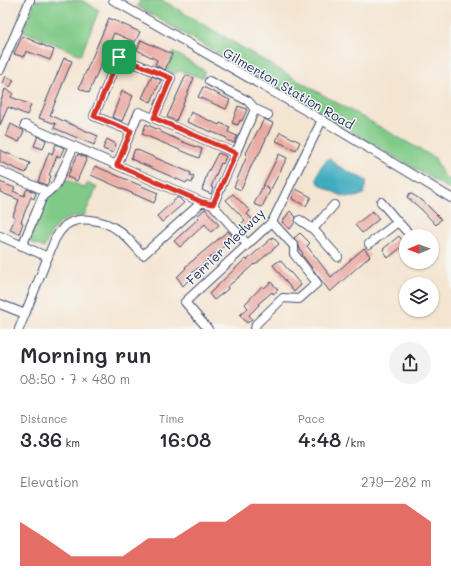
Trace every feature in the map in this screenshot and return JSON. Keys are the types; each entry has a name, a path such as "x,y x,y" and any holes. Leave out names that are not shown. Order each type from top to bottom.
{"street":[{"name":"Gilmerton Station Road","path":"114,0 322,120 451,198"},
{"path":"0,70 27,1"},
{"path":"131,131 94,116 119,57 171,78 154,118"},
{"path":"209,80 248,101 268,115"},
{"path":"213,204 256,108"},
{"path":"117,165 139,112 236,153"},
{"name":"Ferrier Medway","path":"208,329 185,302 272,222 322,120"},
{"path":"25,125 202,202 213,204 247,244"},
{"path":"22,246 43,196 56,185 74,146"},
{"path":"0,171 48,192"},
{"path":"19,329 55,239 62,228 73,222 84,219 99,221 120,232 143,255 202,202"},
{"path":"381,202 404,229"},
{"path":"313,229 334,205"},
{"path":"300,220 313,229 338,257"},
{"path":"255,329 256,324 283,298 299,299 316,283 294,254 294,246 272,222"},
{"path":"369,244 398,222"},
{"path":"0,236 48,257"},
{"path":"0,304 25,314"}],"green space":[{"path":"36,0 81,0 99,10 81,55 23,31"},
{"path":"141,0 162,0 309,87 435,158 443,175 451,181 451,190 137,6"},
{"path":"174,52 205,71 202,78 180,71 174,74 166,71"},
{"path":"65,179 85,188 88,183 97,187 84,216 69,218 58,224 44,248 29,241 46,200 60,189"}],"water":[{"path":"328,159 331,159 338,166 367,181 364,194 355,197 346,197 317,182 317,176 320,169"}],"building":[{"path":"109,18 140,32 135,42 114,33 89,93 79,88"},
{"path":"22,36 54,50 50,60 26,51 24,57 14,54"},
{"path":"141,40 172,54 165,70 155,65 157,60 137,50"},
{"path":"64,58 72,61 50,115 98,136 94,145 54,128 56,124 39,118"},
{"path":"186,75 194,78 176,121 167,117"},
{"path":"6,76 14,80 10,87 3,83"},
{"path":"152,76 161,80 151,102 142,98"},
{"path":"203,87 230,100 226,109 198,97"},
{"path":"5,89 13,93 11,97 31,105 27,115 8,107 0,125 0,103"},
{"path":"122,91 133,96 122,121 112,117"},
{"path":"238,106 247,109 242,121 240,120 238,125 232,123"},
{"path":"191,112 219,125 220,123 230,127 228,132 237,136 234,143 226,140 227,138 187,122"},
{"path":"264,119 273,123 260,152 253,162 241,190 234,187 246,158 246,153"},
{"path":"11,124 24,131 19,142 6,136"},
{"path":"146,124 183,142 202,149 199,158 142,134"},
{"path":"280,132 300,142 296,150 276,141"},
{"path":"38,136 46,140 43,149 34,146"},
{"path":"107,139 116,144 113,153 103,149"},
{"path":"56,144 64,148 60,157 57,156 49,175 51,176 47,185 38,182 49,152 52,154"},
{"path":"135,149 191,173 190,175 194,176 192,183 187,181 186,183 131,159"},
{"path":"0,150 30,163 26,173 0,162"},
{"path":"218,153 226,156 223,164 221,163 211,187 213,188 211,194 202,190 207,174"},
{"path":"78,154 87,158 77,181 67,177"},
{"path":"279,154 287,158 271,189 265,186 270,191 262,207 254,204"},
{"path":"95,166 158,193 154,203 91,175"},
{"path":"0,182 15,188 13,191 24,196 27,189 36,193 34,199 31,197 21,222 23,223 19,234 10,230 15,218 13,216 19,200 0,192"},
{"path":"296,189 311,197 306,206 292,199"},
{"path":"410,193 423,201 441,219 436,225 407,197"},
{"path":"233,194 250,211 247,214 255,222 247,230 241,224 245,220 226,200"},
{"path":"178,197 184,203 162,222 157,216"},
{"path":"205,209 219,225 211,232 205,224 180,247 174,241 199,218 197,216"},
{"path":"290,211 296,217 295,222 290,229 282,222"},
{"path":"373,211 379,219 362,233 355,225"},
{"path":"228,231 234,238 188,276 190,279 183,286 177,277 186,268 185,267"},
{"path":"300,233 310,243 307,246 331,277 364,248 370,256 330,292 302,255 303,254 298,243 294,238"},
{"path":"399,236 399,249 388,258 383,249"},
{"path":"273,237 279,244 227,287 228,289 214,300 209,294 243,261 246,259 247,260"},
{"path":"280,260 301,285 294,292 273,265"},
{"path":"271,282 278,290 273,294 272,292 258,304 259,305 249,315 252,319 247,323 240,315 248,308 245,304 262,286 264,288"}],"route":[{"path":"119,57 171,78 154,118 236,153 213,204 202,202 117,165 131,131 94,116 119,57"}]}
